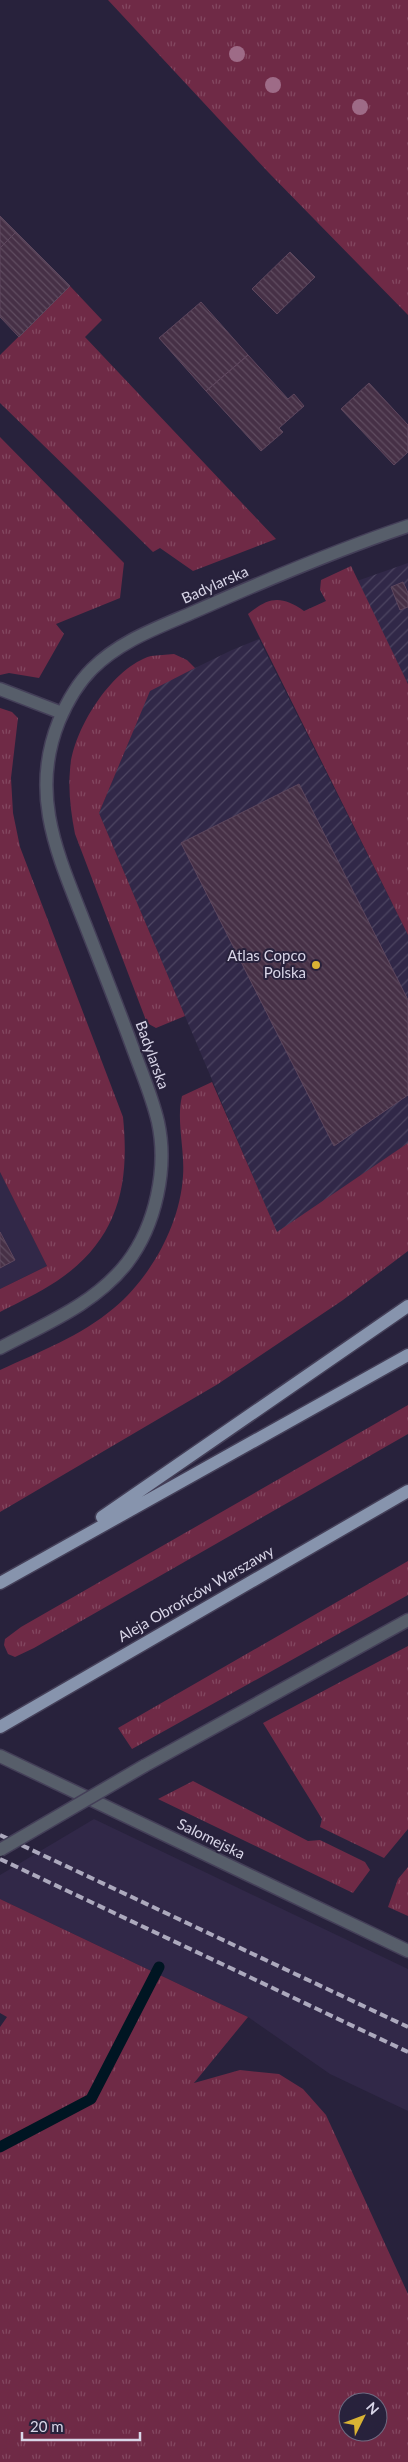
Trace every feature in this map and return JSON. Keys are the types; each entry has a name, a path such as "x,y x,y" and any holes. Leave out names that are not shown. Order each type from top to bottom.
{"main road":[{"path":"38,1561 408,1306"},
{"path":"0,1583 408,1355"},
{"name":"Aleja Obrońców Warszawy","path":"0,1726 408,1491"}],"street":[{"name":"Badylarska","path":"0,1348 76,1308 100,1290 127,1262 148,1223 157,1192 161,1161 158,1121 142,1073 65,872 48,820 46,773 52,739 62,713 74,691 93,668 133,640 159,626 292,569 408,526"},
{"path":"0,689 62,713"},
{"path":"0,1850 144,1766 408,1620"},
{"name":"Salomejska","path":"0,1756 408,1951"}],"shaded area":[{"path":"408,563 408,684 357,581"},
{"path":"259,639 408,935 408,1143 277,1233 99,813 150,690"},
{"path":"0,1172 47,1266 0,1289"},
{"path":"94,1819 408,1969 408,2111 330,2074 248,2017 0,1899 0,1875"}],"green space":[{"path":"108,0 408,0 408,315 269,173"},
{"path":"70,286 102,320 85,337 276,539 193,571 160,548 153,552 0,403 0,355"},
{"path":"0,437 124,563 120,598 56,624 64,634 39,678 9,673 0,675"},
{"path":"351,566 408,684 408,935 248,614 262,604 275,600 288,602 304,611 326,601 320,590 321,580"},
{"path":"174,654 187,660 195,668 150,691 99,813 185,1016 156,1028 147,1023 75,834 70,802 69,778 72,754 78,737 97,702 109,687 136,662 151,656"},
{"path":"0,708 12,712 18,718 11,778 13,813 20,847 123,1117 125,1142 124,1166 116,1210 107,1229 94,1248 78,1265 57,1281 0,1312 0,1289 47,1266 0,1172"},
{"path":"212,1082 277,1232 408,1143 408,1251 343,1300 218,1384 0,1512 0,1370 59,1343 88,1327 114,1308 140,1281 151,1266 170,1231 181,1194 183,1166 180,1106 182,1096"},
{"path":"408,1405 408,1434 34,1648 15,1657 8,1654 4,1645 5,1639 21,1627"},
{"path":"408,1561 408,1595 132,1749 118,1728"},
{"path":"408,1646 408,1829 384,1858 320,1827 322,1819 263,1723"},
{"path":"193,1781 308,1841 320,1840 365,1862 370,1870 353,1893 158,1799"},
{"path":"408,1867 408,1916 388,1907 398,1879"},
{"path":"0,1899 248,2017 194,2083 240,2070 279,2074 303,2089 326,2115 408,2294 408,2462 0,2462 0,2027 7,2017 0,2013"}],"building":[{"path":"0,216 16,232 0,248"},
{"path":"16,232 70,286 19,337 0,317 0,248"},
{"path":"290,252 315,277 277,314 252,289"},
{"path":"201,302 248,355 206,391 159,338"},
{"path":"248,355 288,399 294,394 304,406 279,428 283,432 261,451 206,391"},
{"path":"369,383 408,425 408,452 394,465 341,409"},
{"path":"403,582 408,593 408,607 400,610 391,587"},
{"path":"299,784 408,1000 408,1095 334,1146 181,843"},
{"path":"0,1232 15,1260 0,1268"}],"waterway":[{"path":"0,2147 91,2099 159,1967"}],"railway":[{"path":"0,1835 408,2027"},
{"path":"0,1859 408,2052"}],"place":[{"name":"Atlas Copco Polska","path":"316,965"}]}
